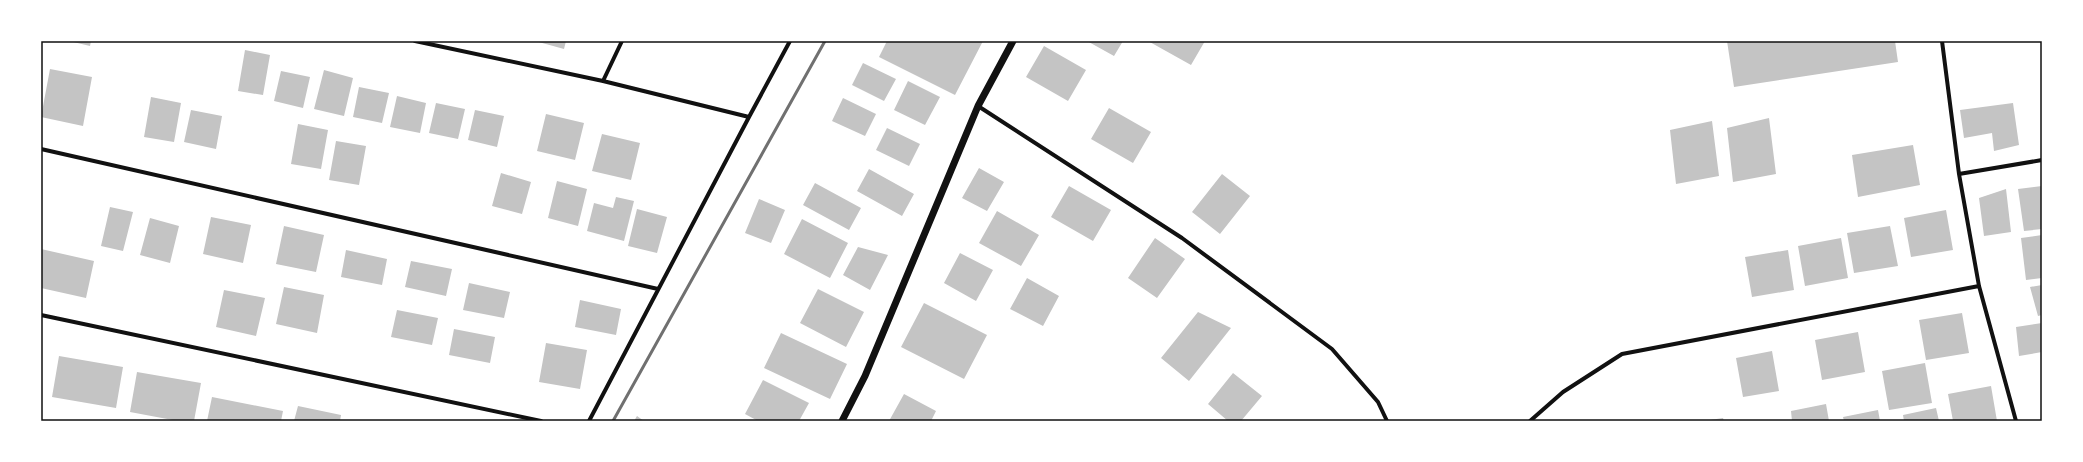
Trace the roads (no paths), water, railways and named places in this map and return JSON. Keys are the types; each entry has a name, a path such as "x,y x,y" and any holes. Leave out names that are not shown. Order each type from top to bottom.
{"street":[{"path":"415,41 603,81 749,117"},
{"path":"603,81 622,41"},
{"path":"589,421 790,41"},
{"path":"842,421 865,376 978,106 1013,41"},
{"path":"1942,41 1959,174 1979,286 2016,421"},
{"path":"978,106 1182,238 1332,349 1378,402 1387,421"},
{"path":"41,149 658,290"},
{"path":"1959,174 2042,160"},
{"path":"1530,421 1563,392 1622,354 1979,286"},
{"path":"41,315 541,421"}],"railway":[{"path":"613,421 825,41"}]}
